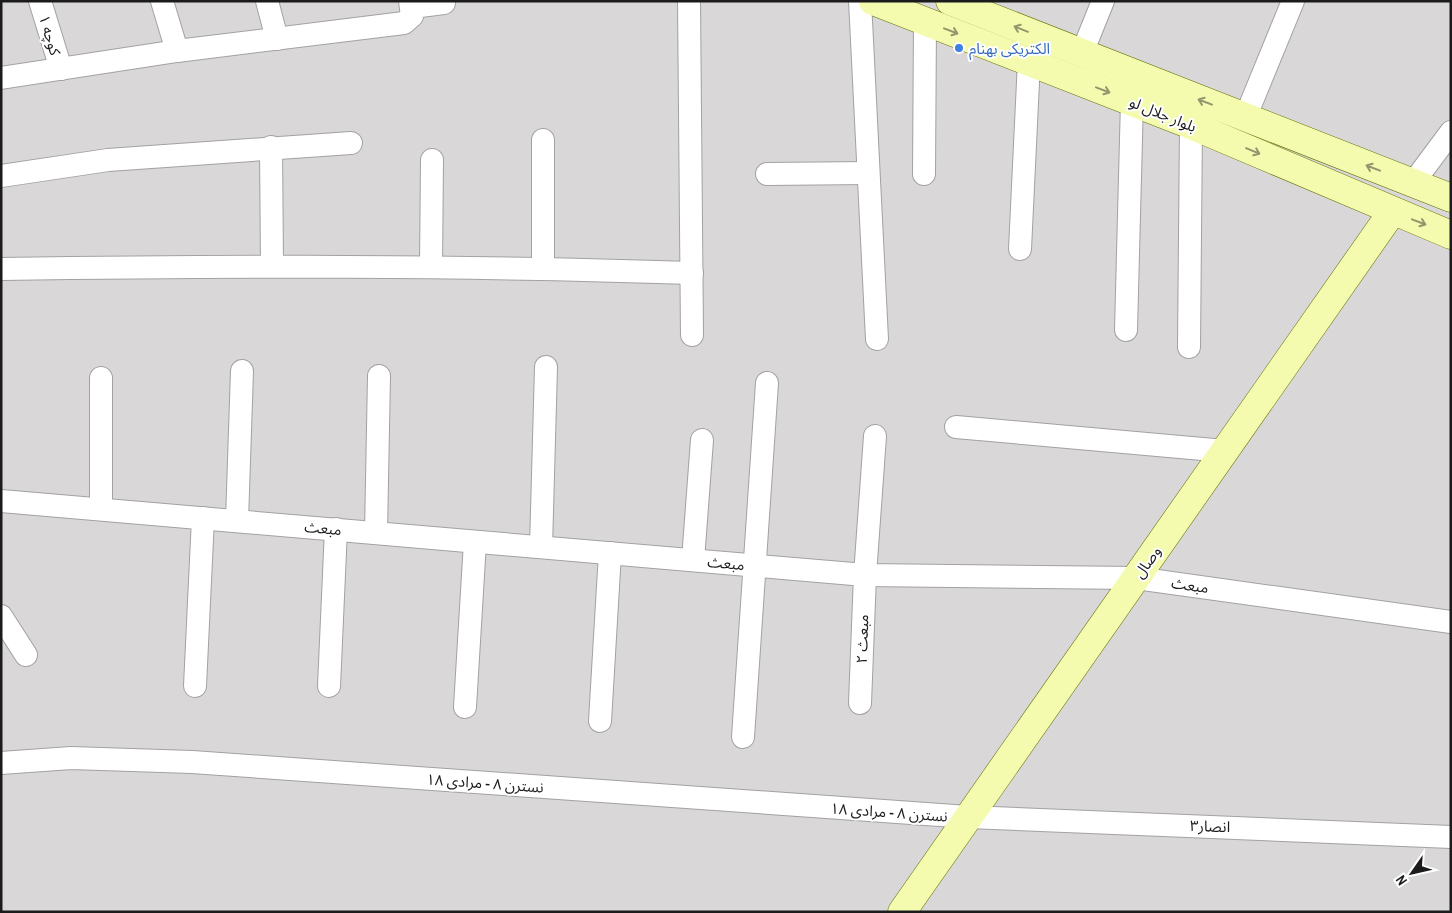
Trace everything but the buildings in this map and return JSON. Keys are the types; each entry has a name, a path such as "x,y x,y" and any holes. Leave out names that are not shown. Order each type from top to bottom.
{"main road":[{"name":"بلوار جلال لو","path":"873,1 1132,101 1392,212 1451,235"},
{"name":"بلوار جلال لو","path":"950,1 1451,198"},
{"name":"وصال","path":"902,912 1392,212"}],"street":[{"name":"کوچه ۱","path":"40,1 61,68"},
{"path":"162,1 177,51"},
{"path":"266,1 277,39"},
{"path":"689,1 692,335"},
{"path":"860,1 877,339"},
{"path":"1082,53 1103,1"},
{"path":"1246,118 1293,1"},
{"path":"1,78 177,51 404,23 412,16 411,4 444,3"},
{"path":"924,174 925,21"},
{"path":"1020,249 1029,62"},
{"path":"1126,330 1132,101"},
{"path":"1189,348 1191,125"},
{"path":"1412,183 1451,132"},
{"path":"543,140 543,267"},
{"path":"1,176 108,160 271,147 351,143"},
{"path":"271,147 272,265"},
{"path":"431,267 432,160"},
{"path":"767,174 868,172"},
{"path":"1,269 272,265 543,267 692,273"},
{"path":"540,547 546,367"},
{"path":"237,521 242,371"},
{"path":"376,533 380,376"},
{"path":"101,509 102,378"},
{"path":"743,736 767,383"},
{"path":"956,427 1225,450"},
{"name":"مبعث ۲","path":"860,703 865,575 875,436"},
{"path":"693,560 702,440"},
{"name":"مبعث","path":"1,500 865,575 1136,578 1451,622"},
{"path":"195,686 203,518"},
{"path":"329,686 336,530"},
{"path":"465,707 475,542"},
{"path":"600,721 610,553"},
{"path":"1,616 26,655"},
{"name":"نسترن ۸ - مرادی ۱۸","path":"1,763 71,758 192,762 968,817"},
{"name":"انصار۳","path":"968,817 1451,836"}],"shaded area":[{"path":"1,1 1451,1 1451,912 1,912"}],"place":[{"name":"الکتریکی بهنام","path":"959,48"}]}
